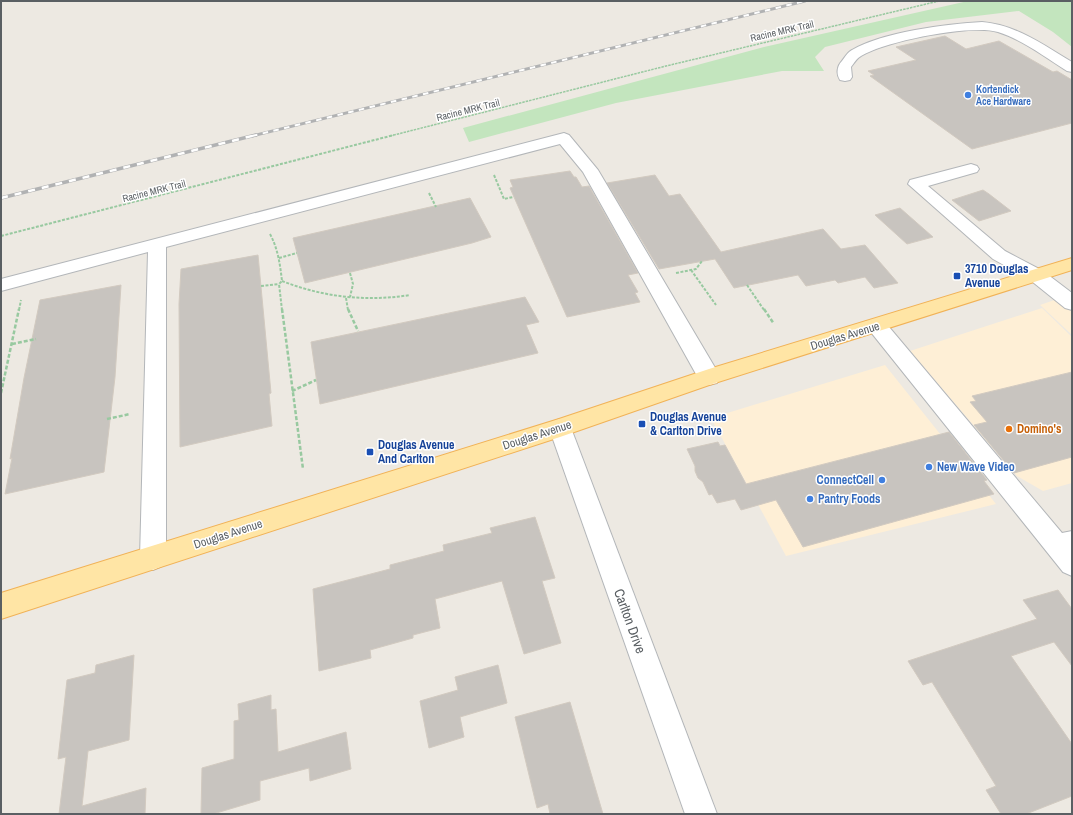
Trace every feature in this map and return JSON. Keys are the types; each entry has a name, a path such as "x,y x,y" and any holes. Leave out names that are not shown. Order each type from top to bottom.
{"main road":[{"name":"Douglas Avenue","path":"1,606 560,428 710,377 1072,264"}],"street":[{"path":"845,77 844,66 857,52 879,43 940,29 967,26 994,27 1014,34 1072,68"},
{"path":"1,285 564,138 590,170 710,377"},
{"path":"971,169 916,184 999,254 1036,275 1072,304"},
{"path":"153,558 157,244"},
{"path":"877,326 1067,551"},
{"name":"Carlton Drive","path":"560,428 701,814"}],"path":[{"name":"Racine MRK Trail","path":"1,236 666,66 939,1"},
{"path":"488,158 504,199 513,197"},
{"path":"262,217 267,230 276,244 282,281"},
{"path":"279,258 297,253"},
{"path":"652,278 696,269 702,261"},
{"path":"691,270 716,305"},
{"path":"350,273 352,284 350,297"},
{"path":"1,393 26,278"},
{"path":"261,286 279,284 282,281"},
{"path":"282,281 298,288 346,298 399,297 410,295"},
{"path":"279,284 303,468"},
{"path":"747,286 774,324"},
{"path":"346,298 348,311 356,322 358,331"},
{"path":"12,344 36,340"},
{"path":"292,391 316,380"}],"shaded area":[{"path":"1072,294 1072,335 1040,305"},
{"path":"1042,308 1072,337 1072,483 1043,491 1017,476 910,351"},
{"path":"885,365 996,504 786,556 711,418"}],"green space":[{"path":"968,1 1072,1 1072,47 1053,32 1019,11 926,22 825,47 815,57 824,71 782,71 616,103 469,142 463,128 764,47"}],"building":[{"name":"Kortendick Ace Hardware","path":"945,36 966,49 999,41 1053,72 1057,71 1072,80 1072,123 972,149 870,76 874,75 868,71 916,60 896,47"},
{"path":"570,171 582,187 589,186 638,273 628,275 638,292 635,293 640,302 567,317 510,188 513,187 510,180"},
{"path":"655,175 669,196 680,194 721,252 823,229 841,249 865,245 898,283 874,288 865,277 838,283 835,280 806,286 798,275 734,288 715,259 659,269 607,183"},
{"path":"983,190 1011,211 979,221 952,200"},
{"path":"470,198 491,237 472,243 305,283 293,238"},
{"path":"900,208 933,237 907,244 875,215"},
{"path":"258,255 271,393 269,394 272,426 180,447 179,304 181,269"},
{"path":"121,285 115,377 104,472 5,494 24,378 40,300"},
{"path":"525,297 539,322 526,325 538,353 320,404 311,342"},
{"path":"1072,372 1072,457 1014,473 974,425 987,422 970,402 976,401 972,396"},
{"path":"949,432 987,480 984,481 994,494 803,547 776,500 741,510 735,499 717,503 712,494 709,495 703,482 698,478 695,471 695,466 687,449 718,442 720,446 725,445 746,484"},
{"path":"535,517 555,578 542,581 561,643 524,654 502,581 435,599 440,628 413,635 413,638 370,650 371,658 319,671 313,589 390,569 390,565 444,551 443,545 492,533 490,528"},
{"path":"1058,590 1072,609 1072,666 1054,642 1011,656 1072,744 1072,796 1026,814 1001,814 986,790 996,786 932,682 923,685 908,661 1037,619 1023,600"},
{"path":"134,655 129,740 88,751 82,806 146,788 145,814 59,814 66,757 58,759 67,680 95,673 96,665"},
{"path":"498,665 507,703 460,717 464,737 429,748 420,701 458,690 455,677"},
{"path":"271,695 271,710 276,709 278,752 346,732 351,769 310,781 309,768 260,781 260,800 213,814 201,814 202,768 234,759 234,721 239,720 238,704"},
{"path":"570,702 603,814 550,814 548,804 537,808 515,717"}],"railway":[{"path":"252,136 805,1"},
{"path":"1,198 256,135"}],"place":[{"name":"Kortendick Ace Hardware","path":"968,95"},
{"name":"3710 Douglas Avenue","path":"957,276"},
{"name":"Douglas Avenue & Carlton Drive","path":"642,424"},
{"name":"Domino's","path":"1009,429"},
{"name":"Douglas Avenue And Carlton","path":"370,452"},
{"name":"New Wave Video","path":"929,467"},
{"name":"ConnectCell","path":"882,480"},
{"name":"Pantry Foods","path":"810,499"}]}
